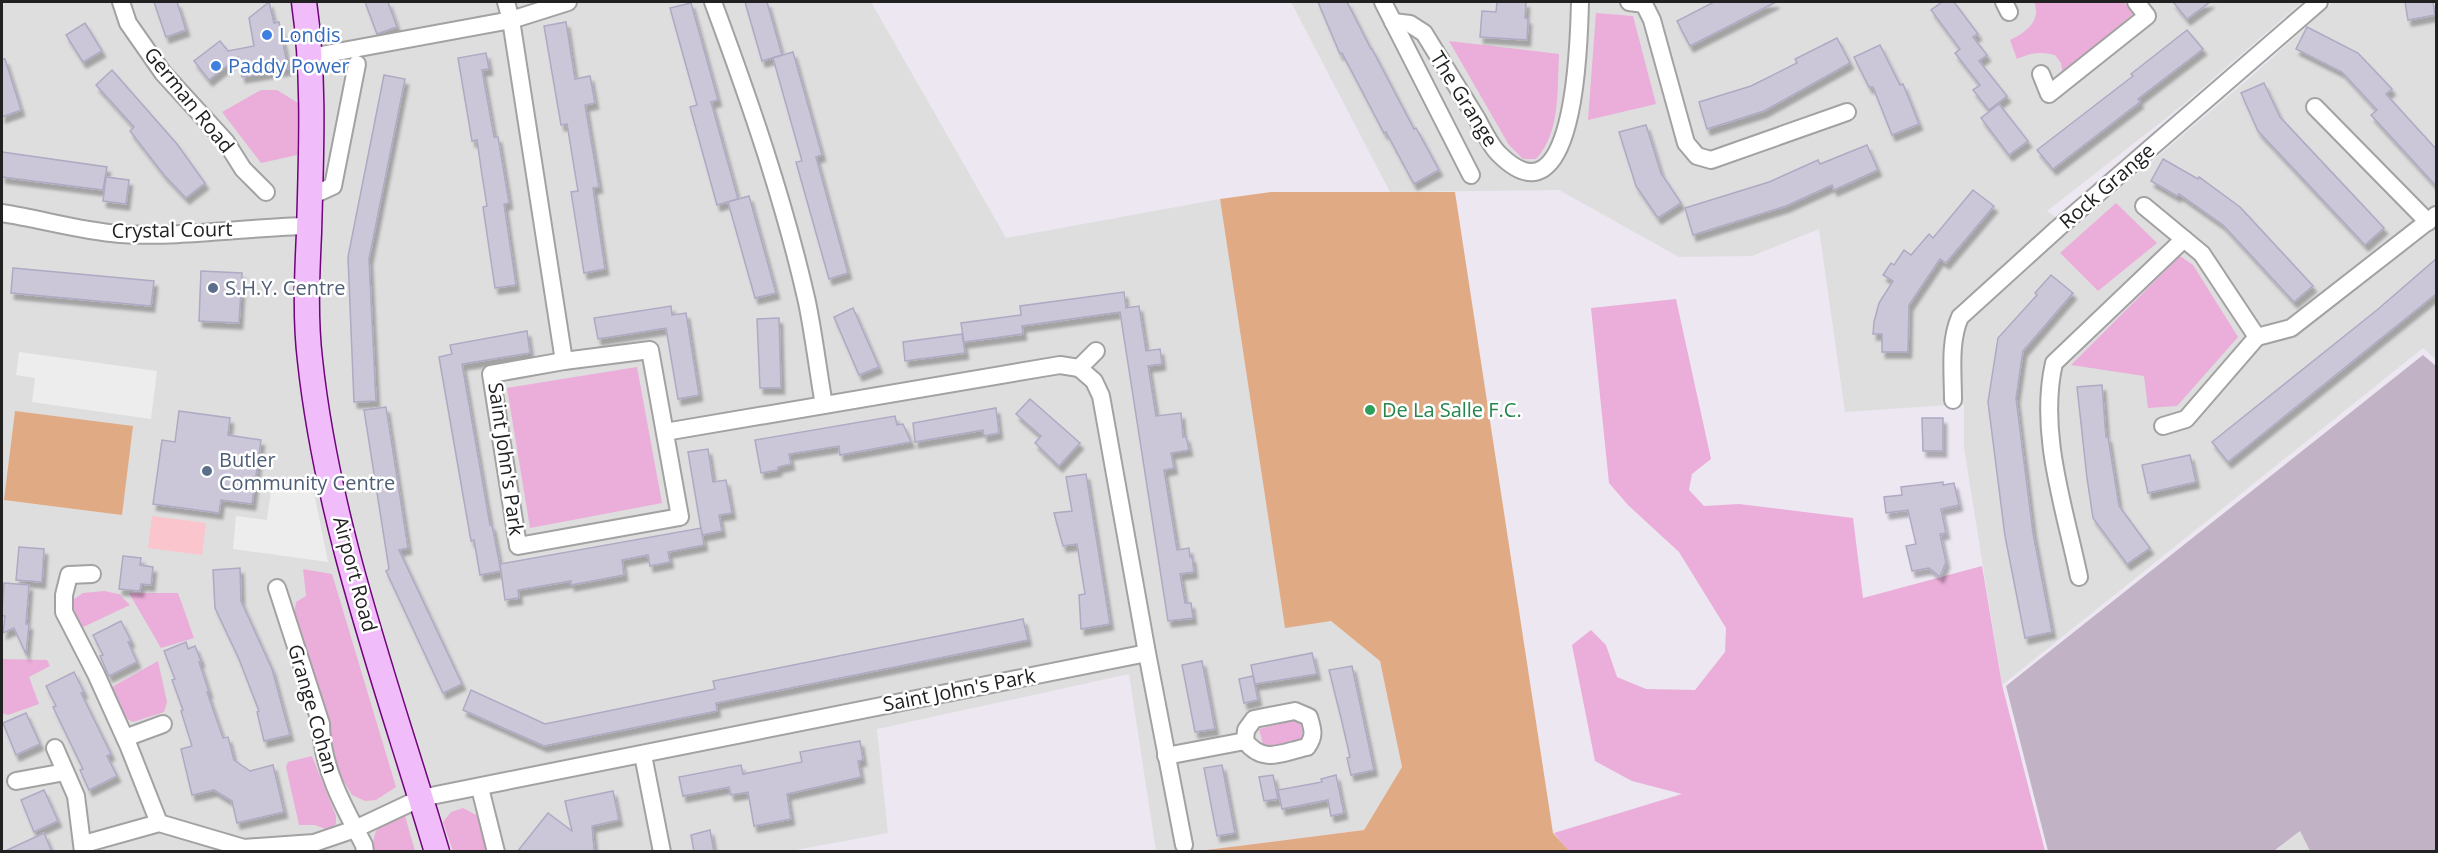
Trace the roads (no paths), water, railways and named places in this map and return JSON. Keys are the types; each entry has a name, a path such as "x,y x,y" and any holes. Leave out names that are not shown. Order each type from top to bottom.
{"main road":[{"name":"Airport Road","path":"304,2 310,57 307,325 314,389 336,502 365,617 437,852"}],"street":[{"name":"German Road","path":"120,2 128,23 163,73 226,142 243,169 266,192"},
{"path":"506,2 511,20 564,361"},
{"path":"310,57 511,20 568,2"},
{"path":"713,2 738,68 772,173 807,302 824,405"},
{"path":"1383,2 1471,175"},
{"name":"The Grange","path":"1393,22 1410,24 1424,33 1497,153 1519,170 1535,171 1547,165 1555,157 1569,122 1578,69 1580,2"},
{"path":"1640,2 1652,20 1686,143 1697,156 1711,159 1847,112"},
{"path":"2041,74 2049,94 2147,16 2136,2"},
{"name":"Rock Grange","path":"1953,400 1953,342 1960,317 2057,229 2319,2"},
{"path":"309,197 333,186 357,64"},
{"path":"2163,426 2186,419 2257,337 2291,328 2432,218 2314,107"},
{"path":"2144,206 2202,254 2257,337"},
{"name":"Crystal Court","path":"2,213 119,234 169,234 309,226"},
{"path":"2079,577 2052,449 2049,387 2054,363 2184,239"},
{"name":"Saint John's Park","path":"650,350 665,432 680,517 519,546 491,374 564,361 650,350"},
{"path":"1079,368 1096,351"},
{"path":"665,432 1060,365 1079,368 1094,381 1101,396 1146,653 1184,845"},
{"path":"92,574 69,575 64,595 64,612 125,738 159,822"},
{"name":"Grange Cohan","path":"277,588 321,724 321,746 338,793 364,845 364,852"},
{"name":"Saint John's Park","path":"421,798 1146,653"},
{"path":"125,738 163,724"},
{"path":"1166,756 1245,741"},
{"path":"55,748 75,796 83,848 159,822 216,846 244,848 314,843 355,829 421,798"},
{"path":"643,755 662,852"},
{"path":"16,781 65,772"},
{"path":"480,788 496,852"}],"place":[{"name":"Londis","path":"267,35"},
{"name":"Paddy Power","path":"216,66"},
{"name":"S.H.Y. Centre","path":"213,288"},
{"name":"De La Salle F.C.","path":"1370,410"},
{"name":"Butler Community Centre","path":"207,471"}]}
